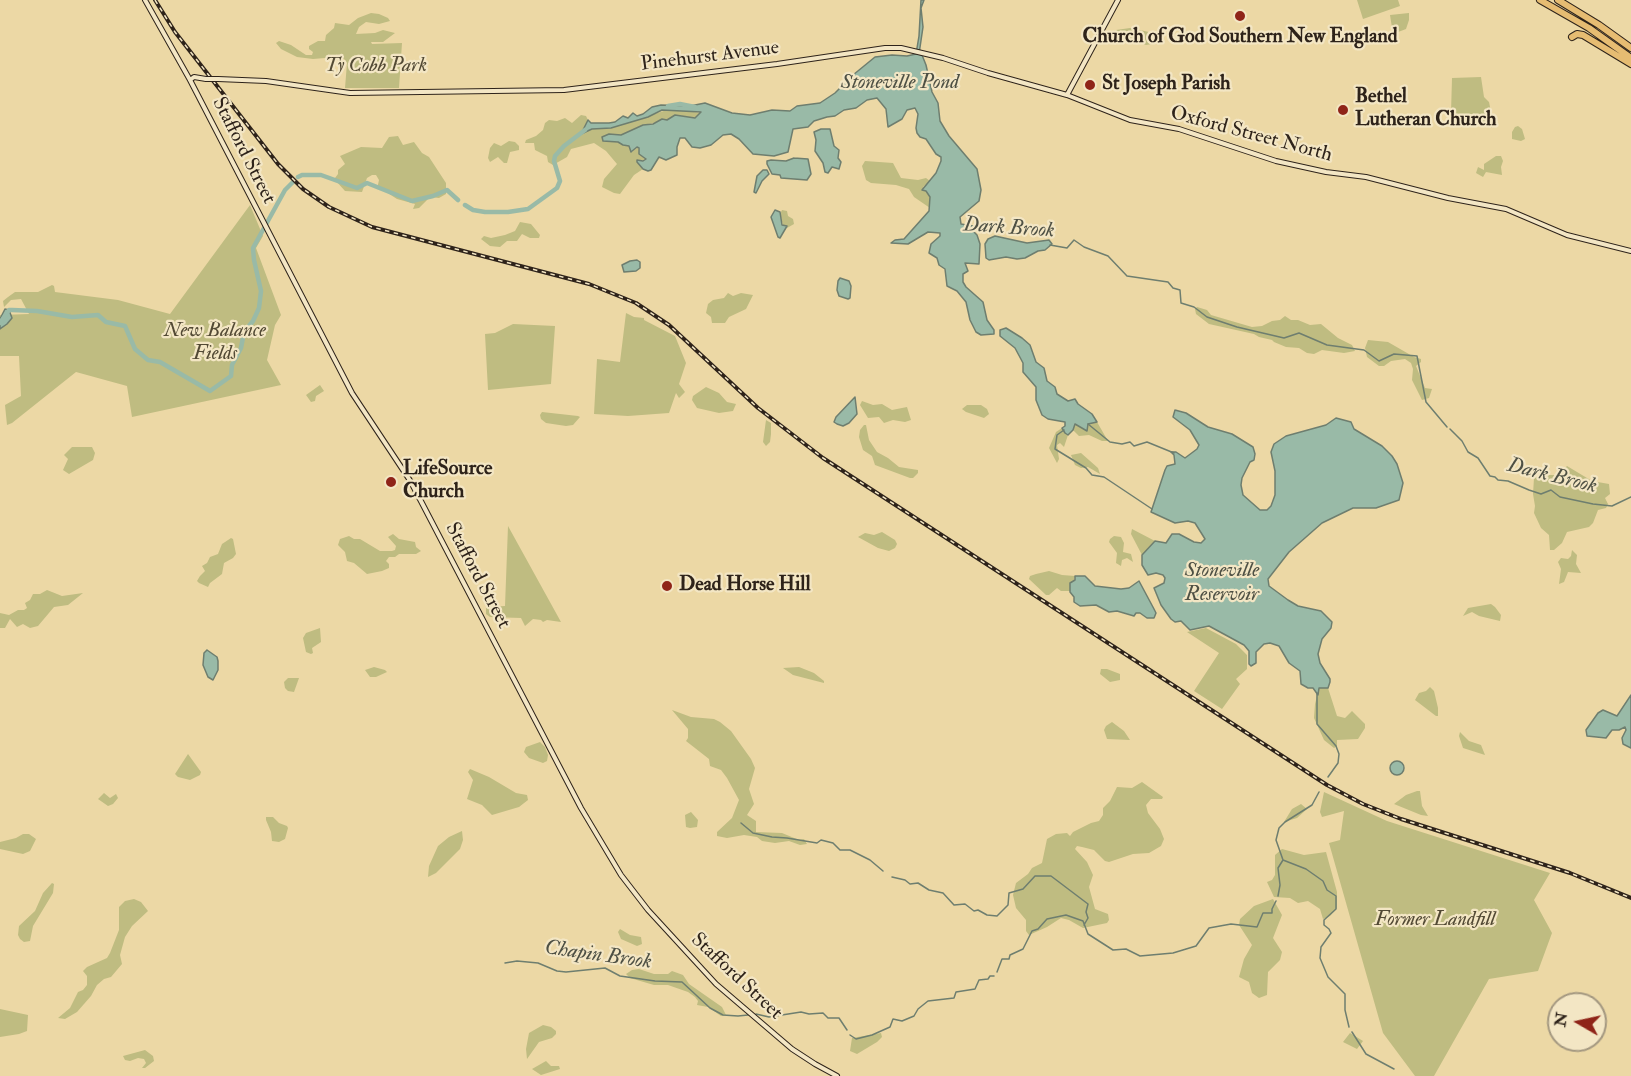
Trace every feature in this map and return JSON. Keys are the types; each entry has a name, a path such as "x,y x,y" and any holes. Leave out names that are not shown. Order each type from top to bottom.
{"highway":[{"path":"1540,0 1583,24 1631,58"},
{"path":"1559,0 1631,48"},
{"path":"1572,37 1577,34 1585,35 1631,64"}],"main road":[{"name":"Stafford Street","path":"145,0 190,80 349,389 411,482 580,806 622,878 716,984 796,1052 837,1076"},
{"path":"1067,95 1118,0"},
{"name":"Pinehurst Avenue","path":"190,80 195,77 266,81 345,92 370,93 531,90 596,87 891,48 912,50"},
{"name":"Oxford Street North","path":"912,50 1067,95 1130,120 1179,129 1245,152 1297,166 1366,177 1445,198 1507,209 1569,236 1631,251"},
{"path":"368,98 370,93"}],"green space":[{"path":"1357,0 1398,0 1400,6 1363,19"},
{"name":"Ty Cobb Park","path":"371,13 379,14 390,21 379,24 366,22 359,27 356,34 383,30 395,33 383,42 371,42 372,44 402,43 399,88 345,88 347,63 344,59 297,57 281,49 276,43 279,41 291,45 306,55 312,55 313,52 309,46 318,41 325,41 326,35 334,28 335,23 349,25 358,18"},
{"path":"1409,13 1406,29 1393,34 1390,15"},
{"path":"1130,28 1157,34 1152,44 1146,45 1123,36 1116,30"},
{"path":"1481,77 1484,97 1489,102 1492,128 1487,124 1460,123 1457,116 1451,113 1452,78"},
{"path":"670,109 701,113 696,118 675,115 667,120 643,125 621,135 609,134 605,141 629,146 632,152 638,147 639,152 646,159 637,162 643,169 634,175 620,194 602,187 604,179 617,164 606,151 594,143 571,149 567,157 553,165 548,162 547,156 535,150 534,143 525,143 526,140 543,130 545,123 549,120 557,121 565,118 572,123 581,115 586,116 588,120 586,127 611,128"},
{"path":"1518,126 1522,129 1525,139 1521,141 1512,139 1512,132"},
{"path":"398,136 403,145 414,142 422,153 429,157 446,183 446,194 439,198 430,197 419,208 413,209 415,204 397,199 377,189 379,180 376,175 367,178 362,192 345,191 336,181 338,170 345,164 340,156 361,147 382,148 389,137"},
{"path":"509,141 515,142 519,150 510,152 507,163 498,157 490,162 488,158 490,148 494,143 501,146"},
{"path":"1496,156 1501,156 1503,161 1502,175 1486,172 1483,177 1476,173 1478,167 1484,170 1484,164"},
{"path":"865,161 893,163 901,178 918,180 926,178 930,181 923,187 930,197 930,208 914,197 909,189 896,185 871,183 866,180 862,166"},
{"name":"New Balance Fields","path":"250,205 263,236 256,248 281,315 275,325 267,360 281,385 132,417 127,386 76,372 7,425 5,405 21,396 19,356 0,356 0,315 29,314 21,299 11,300 4,307 3,301 15,292 38,292 52,285 55,292 118,300 170,314"},
{"path":"782,210 787,211 788,216 793,219 794,224 787,228 783,225 780,214"},
{"path":"520,222 531,224 540,235 539,238 530,238 522,234 517,241 507,241 500,247 490,246 481,239 484,236 491,238 515,231"},
{"path":"728,293 733,296 741,293 753,295 746,309 729,317 725,323 712,323 711,317 706,313 708,304 713,300 724,298"},
{"path":"1197,307 1207,310 1211,315 1252,327 1280,320 1285,316 1310,325 1321,324 1338,338 1352,345 1355,351 1344,353 1322,350 1314,354 1307,353 1299,348 1286,347 1254,334 1209,324 1196,314"},
{"path":"626,313 644,318 675,336 686,363 679,384 685,392 679,398 676,393 669,413 628,416 594,414 597,359 620,362"},
{"path":"513,324 555,326 551,384 488,390 485,334 495,333"},
{"path":"1368,340 1388,342 1421,359 1416,366 1425,388 1432,389 1429,398 1422,400 1412,380 1411,363 1405,359 1379,366 1367,357 1365,348"},
{"path":"320,385 324,391 316,396 315,401 311,402 306,395"},
{"path":"706,387 719,393 727,402 736,404 733,411 719,413 697,408 692,400 693,396"},
{"path":"862,401 873,405 882,404 892,410 907,407 911,420 905,422 893,420 884,423 879,417 868,418 860,405"},
{"path":"967,405 981,405 987,409 989,414 984,418 966,412 962,409"},
{"path":"542,412 580,417 573,425 566,426 546,423 541,419"},
{"path":"766,420 771,423 771,434 770,442 766,446 763,442"},
{"path":"1097,422 1108,441 1102,441 1089,435 1079,436 1073,430 1075,423 1088,430 1088,424"},
{"path":"866,425 869,440 877,452 899,467 918,470 918,473 910,478 875,465 872,456 863,450 859,437"},
{"path":"1062,428 1068,435 1064,447 1060,443 1057,445 1059,459 1057,463 1049,448 1056,432"},
{"path":"72,447 92,447 95,453 93,460 69,474 63,470 68,459 64,455"},
{"path":"1081,453 1098,468 1100,474 1088,467 1081,468 1075,465 1071,455"},
{"path":"1567,466 1592,481 1609,484 1610,494 1605,498 1608,504 1606,508 1598,510 1589,527 1567,532 1562,543 1554,550 1550,550 1549,535 1541,528 1534,513 1534,478 1542,475 1558,475"},
{"path":"508,526 561,622 547,620 543,622 533,619 525,626 521,618 490,617 486,614 488,607 505,606"},
{"path":"1132,529 1155,541 1142,555 1131,534"},
{"path":"882,532 895,540 897,544 895,548 889,551 878,548 858,537 865,533 874,535"},
{"path":"393,534 399,539 415,542 416,547 421,551 416,554 399,554 389,557 386,561 389,568 367,574 354,563 347,561 345,552 338,545 340,539 349,536 360,539 380,551 392,551 396,546 388,537"},
{"path":"1114,536 1121,537 1124,543 1123,552 1131,554 1133,562 1127,558 1122,560 1121,566 1116,563 1117,553 1109,542"},
{"path":"231,538 236,554 224,563 222,574 208,587 199,583 197,581 205,571 202,566 210,557 218,554 222,544"},
{"path":"1572,550 1577,555 1576,564 1581,573 1568,572 1564,582 1559,584 1561,569 1558,562 1561,558 1568,559"},
{"path":"1049,571 1075,576 1071,591 1061,591 1057,588 1046,595 1029,579 1030,576"},
{"path":"47,590 62,596 83,593 68,605 54,607 38,626 30,628 23,624 17,627 10,619 5,628 0,628 0,613 9,615 18,610 24,610 27,608 25,603 33,594 40,594"},
{"path":"1491,604 1501,615 1500,621 1472,612 1463,616 1468,608"},
{"path":"320,628 321,642 312,648 313,653 306,652 303,638 306,633"},
{"path":"1206,628 1236,644 1247,655 1247,669 1236,679 1240,684 1222,709 1194,691 1219,653 1187,632"},
{"path":"374,667 387,672 370,677 365,670"},
{"path":"799,667 814,673 824,683 793,675 783,668"},
{"path":"1101,669 1120,674 1120,680 1110,682 1100,674"},
{"path":"288,678 299,678 294,692 285,688 284,682"},
{"path":"1430,687 1434,691 1438,716 1415,700 1419,693"},
{"path":"1319,688 1328,688 1337,716 1345,718 1352,711 1365,724 1358,739 1337,740 1337,746 1334,748 1324,740 1314,718"},
{"path":"672,710 691,717 714,719 720,722 731,731 751,759 755,768 749,789 754,804 747,815 756,821 756,832 782,833 799,840 804,839 807,844 800,845 789,841 775,843 744,835 727,838 717,836 717,832 732,818 739,800 721,770 710,766 709,759 686,741 688,729"},
{"path":"1112,722 1124,731 1130,740 1107,739 1104,730"},
{"path":"1460,732 1469,741 1481,745 1485,755 1463,748"},
{"path":"540,742 548,755 547,761 543,763 529,758 524,752 526,747"},
{"path":"188,754 201,772 200,775 190,780 175,774"},
{"path":"470,769 516,793 527,795 528,800 519,807 492,815 482,805 467,799 473,780 468,772"},
{"path":"1142,782 1163,797 1162,799 1151,799 1146,805 1148,813 1160,829 1164,839 1161,846 1149,853 1133,854 1109,862 1094,850 1077,846 1075,849 1087,862 1093,875 1089,887 1095,909 1108,914 1107,923 1083,928 1061,918 1029,935 1026,931 1026,920 1016,908 1013,895 1016,883 1032,868 1042,863 1047,839 1056,834 1067,833 1070,836 1073,832 1099,821 1103,815 1103,808 1110,801 1117,787 1132,788"},
{"path":"1420,791 1422,806 1428,816 1394,804 1406,795"},
{"name":"Former Landfill","path":"1324,792 1387,821 1550,873 1534,900 1552,933 1538,971 1489,979 1434,1076 1415,1076 1383,1033 1329,843 1340,840 1344,811 1322,817 1320,812"},
{"path":"104,793 110,798 116,794 118,798 108,806 98,799"},
{"path":"1301,804 1307,809 1297,818 1284,822 1292,809"},
{"path":"691,812 698,820 697,827 686,827 685,815"},
{"path":"266,817 273,817 279,823 287,826 285,839 279,842 272,841"},
{"path":"462,831 463,840 460,849 436,873 428,877 429,866 438,846 449,837"},
{"path":"29,834 36,839 30,851 23,854 0,849 0,842"},
{"path":"1282,849 1304,855 1326,852 1337,892 1337,908 1330,916 1323,919 1320,909 1308,901 1298,903 1290,898 1274,897 1267,882 1275,875 1275,855"},
{"path":"52,883 54,884 53,893 33,926 30,941 24,942 18,935 19,926 35,911 43,893"},
{"path":"134,899 141,902 148,911 132,926 125,937 120,955 122,964 111,977 97,985 77,1012 65,1019 58,1018 70,1008 78,992 87,985 87,976 83,971 107,958 119,930 119,907 125,901"},
{"path":"1273,899 1282,915 1273,938 1282,952 1280,960 1268,972 1267,995 1259,998 1252,993 1249,982 1239,977 1244,959 1252,945 1239,925 1240,919 1254,906"},
{"path":"620,929 630,935 641,937 642,944 637,946 621,939 618,932"},
{"path":"639,969 654,974 668,974 672,971 683,975 689,984 722,1007 726,1015 721,1016 708,1007 697,1005 698,1001 688,992 668,985 654,985 630,978 626,974"},
{"path":"0,1009 28,1015 27,1031 0,1037"},
{"path":"543,1025 551,1027 556,1034 552,1038 539,1042 527,1059 529,1033"},
{"path":"881,1033 882,1037 877,1042 857,1054 850,1051 852,1038"},
{"path":"1350,1033 1363,1041 1357,1049 1343,1042"},
{"path":"145,1050 153,1056 154,1061 145,1068 142,1068 146,1063 144,1059 138,1058 130,1061 125,1060 123,1056"},
{"path":"546,1061 551,1066 559,1066 560,1069 541,1075 532,1069"}],"water":[{"name":"Stoneville Pond","path":"921,0 924,0 921,8 923,27 919,54 922,55 926,65 932,92 938,103 940,121 949,136 977,169 981,190 979,201 960,217 961,224 973,226 973,231 980,244 979,264 965,263 968,271 963,274 963,282 983,302 987,320 994,334 981,335 976,332 970,320 966,302 957,291 947,286 945,269 939,265 937,258 929,253 931,244 940,236 940,233 928,232 908,244 891,243 904,239 929,211 930,197 926,191 922,190 936,173 941,161 941,157 936,154 926,139 917,133 918,114 915,108 907,110 902,119 888,127 886,109 877,98 867,100 856,108 814,121 808,127 793,129 788,152 774,156 753,154 731,134 723,135 711,145 700,148 692,147 685,138 680,138 677,155 666,160 659,157 648,171 637,162 637,160 646,159 639,154 639,148 631,152 629,146 618,142 603,141 602,137 609,134 621,135 643,125 653,124 662,119 667,120 675,115 695,118 701,112 662,110 648,117 611,128 592,129 581,134 588,120 591,123 615,122 623,116 628,118 633,113 637,116 652,107 661,105 690,106 705,103 732,113 750,115 772,110 790,111 797,106 820,103 835,93 875,57 916,54"},
{"path":"830,129 834,146 839,150 838,158 841,162 839,169 832,167 828,173 825,172 823,163 815,151 814,132"},
{"path":"794,158 808,159 811,174 807,180 781,178 780,175 772,174 767,164 767,161 771,160 786,161"},
{"path":"763,170 767,170 769,174 762,181 756,193 754,192 757,176"},
{"path":"775,210 780,212 782,225 787,226 780,238 771,217"},
{"path":"995,236 1027,243 1049,240 1052,244 1045,250 1025,258 1006,257 989,260 986,258 985,244 988,239"},
{"path":"637,260 640,262 640,268 636,271 624,272 622,265"},
{"path":"840,278 849,281 851,286 848,299 839,296 837,290"},
{"path":"5,309 9,310 12,318 0,329 0,319"},
{"path":"1006,328 1030,345 1036,362 1044,368 1047,381 1055,387 1057,394 1068,401 1075,399 1092,414 1097,422 1088,424 1087,431 1075,424 1068,435 1062,428 1065,422 1048,419 1042,415 1036,400 1036,387 1023,372 1023,363 1015,348 1000,336 1000,330"},
{"path":"855,397 857,414 843,426 834,422 836,417"},
{"name":"Stoneville Reservoir","path":"1175,410 1186,413 1208,427 1232,434 1253,447 1254,460 1250,462 1241,485 1243,495 1260,510 1267,510 1271,506 1275,495 1275,471 1271,452 1274,444 1286,436 1326,425 1336,418 1351,422 1354,429 1382,446 1397,464 1403,483 1399,500 1376,508 1353,508 1322,523 1289,552 1268,579 1269,586 1288,600 1298,606 1321,611 1332,622 1331,628 1322,639 1318,654 1330,682 1328,688 1319,688 1318,695 1313,688 1301,684 1300,671 1289,663 1279,646 1264,644 1256,652 1256,663 1251,666 1249,651 1244,645 1209,626 1190,630 1181,621 1175,622 1171,619 1161,605 1154,588 1164,583 1165,578 1156,573 1148,575 1142,565 1142,555 1155,541 1166,543 1172,534 1179,534 1194,542 1201,543 1205,539 1195,523 1188,521 1175,523 1151,512 1167,466 1175,464 1174,455 1171,452 1176,452 1185,458 1199,445 1190,430 1173,417"},
{"path":"1075,576 1085,576 1095,586 1121,589 1129,588 1139,581 1156,613 1154,618 1147,618 1140,613 1134,616 1117,611 1109,612 1096,605 1080,606 1074,602 1074,597 1070,592 1070,583 1075,580"},
{"path":"207,650 217,657 218,661 218,670 213,680 208,677 203,665 204,653"},
{"path":"1631,695 1631,748 1623,744 1625,727 1612,730 1606,738 1587,736 1586,730 1598,713 1603,710 1617,716"},
{"path":"1397,761 1402,763 1404,768 1402,773 1397,775 1392,773 1390,768 1392,763"}],"waterway":[{"path":"668,106 680,104 695,107"},
{"path":"465,205 473,210 485,212 528,209 557,188 560,181 554,161 555,156 585,130"},
{"path":"298,177 321,175 357,188 367,183 412,201 447,190 458,200"},
{"path":"0,323 9,310 37,311 72,317 98,315 106,322 125,326 135,349 148,360 160,362 210,391 231,376 232,365 241,348 244,332 253,321 259,308 261,291 253,248 285,190 293,182"},
{"name":"Dark Brook","path":"1050,245 1067,248 1074,240 1084,247 1108,256 1127,276 1168,282 1173,288 1180,290 1181,303 1194,307 1207,317 1237,327 1284,338 1299,333 1327,345 1364,350 1379,361 1394,354 1417,356 1426,402 1447,427"},
{"name":"Chapin Brook","path":"1088,424 1110,442 1122,444 1130,442 1134,446 1147,442 1174,453"},
{"name":"Dark Brook","path":"1450,429 1462,441 1468,452 1478,458 1490,476 1498,480 1508,481 1541,494 1551,490 1560,497 1593,504 1612,506 1631,497"},
{"name":"Chapin Brook","path":"1064,430 1057,435 1055,449 1086,468 1092,475 1104,477 1152,509"},
{"name":"Chapin Brook","path":"1317,693 1317,724 1336,746 1339,754 1338,763 1328,777"},
{"name":"Chapin Brook","path":"1278,896 1280,885 1278,868 1283,860 1276,840 1279,828 1312,805 1319,792"},
{"path":"741,823 753,833 817,843 821,840 833,843 840,850 850,850 870,860 883,871"},
{"path":"1283,860 1306,869 1323,881 1327,890 1336,896 1336,909 1324,920 1324,925 1331,933 1321,947 1320,958 1328,977 1345,994 1345,1010 1349,1027"},
{"path":"892,877 905,880 910,884 918,883 929,890 943,893 954,905 965,904 974,911 978,910 987,915 997,916 1008,905 1009,893 1023,889 1035,876 1051,876 1088,904 1086,912 1088,918 1084,925"},
{"name":"Chapin Brook","path":"997,972 1002,959 1009,959 1010,955 1023,949 1032,931 1038,929 1047,919 1066,915 1083,921 1088,934 1113,950 1126,949 1140,956 1173,953 1196,946 1209,928 1231,924 1257,927 1263,913 1272,913 1276,901"},
{"name":"Chapin Brook","path":"505,963 517,961 538,963 557,971 566,972 605,968 620,976 682,982 710,1008 723,1015 748,1015"},
{"name":"Chapin Brook","path":"850,1035 856,1039 872,1035 890,1027 893,1019 902,1021 914,1016 918,1009 928,1001 954,998 956,992 975,989 979,980 994,976"},
{"name":"Chapin Brook","path":"756,1014 769,1017 801,1012 823,1013 828,1018 839,1018 847,1030"},
{"path":"1352,1032 1366,1054 1394,1069"}],"railway":[{"path":"155,0 175,32 278,164 303,189 329,207 372,227 589,284 636,303 669,325 758,408 823,458 1327,785 1363,804 1401,819 1570,873 1631,898"}],"place":[{"name":"Church of God Southern New England","path":"1240,16"},
{"name":"St Joseph Parish","path":"1090,85"},
{"name":"Bethel Lutheran Church","path":"1343,110"},
{"name":"LifeSource Church","path":"391,482"},
{"name":"Dead Horse Hill","path":"667,586"}]}
